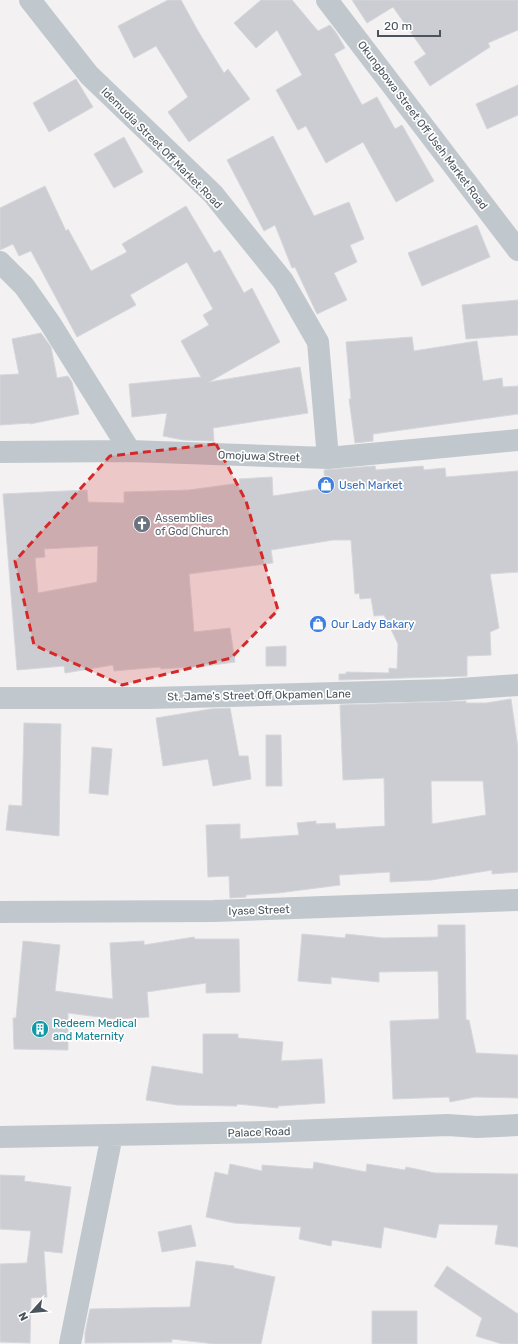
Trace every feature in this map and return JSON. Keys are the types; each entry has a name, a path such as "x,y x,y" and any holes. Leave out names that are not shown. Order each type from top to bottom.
{"street":[{"name":"Idemudia Street Off Market Road","path":"30,0 89,75 213,194 283,281 318,342 328,458"},
{"name":"Okungbowa Street Off Useh Market Road","path":"327,0 518,250"},
{"path":"0,262 24,286 50,323 130,451"},
{"name":"Omojuwa Street","path":"0,452 130,451 328,458 518,440"},
{"name":"St. Jame's Street Off Okpamen Lane","path":"0,698 150,698 446,690 518,685"},
{"name":"Iyase Street","path":"0,912 214,911 518,900"},
{"name":"Palace Road","path":"0,1137 265,1132 448,1125 477,1127 518,1125"},
{"path":"70,1344 112,1135"}],"highlighted area":[{"path":"216,444 246,501 278,610 231,658 122,685 34,645 15,561 110,456"}],"building":[{"path":"168,0 181,0 224,73 228,69 250,99 189,142 168,112 188,97 156,46 134,58 118,26"},
{"path":"261,0 292,0 318,31 330,25 345,48 334,54 362,105 377,97 395,129 402,125 434,181 396,202 363,142 326,163 306,126 298,130 276,90 302,75 277,30 256,48 234,23"},
{"path":"352,0 518,0 518,30 488,43 490,47 430,86 414,62 426,54 393,7 367,23"},
{"path":"76,79 93,107 49,132 33,103"},
{"path":"518,85 518,115 487,129 476,104"},
{"path":"273,136 314,216 349,202 364,239 350,245 357,262 334,273 347,300 317,314 295,267 292,268 275,225 264,231 227,160"},
{"path":"124,137 143,172 114,188 94,154"},
{"path":"45,186 66,231 68,229 91,271 127,252 122,244 186,206 214,253 220,250 244,293 252,288 280,342 209,382 300,367 308,413 213,428 214,441 183,440 163,436 167,413 132,417 129,384 201,377 181,341 209,325 203,315 213,309 187,262 130,295 136,305 77,337 31,251 19,256 13,244 0,250 0,208"},
{"path":"477,225 490,257 422,286 408,253"},
{"path":"518,300 518,335 466,339 462,305"},
{"path":"41,333 51,347 57,378 68,376 72,382 79,414 30,424 0,425 0,375 19,374 12,339"},
{"path":"412,337 414,351 477,341 483,381 502,378 503,387 518,386 518,414 373,434 373,441 355,443 349,399 351,399 346,342"},
{"path":"375,466 376,470 423,466 424,470 445,468 446,477 518,471 518,572 490,574 499,628 490,632 491,655 467,656 467,676 339,680 339,674 346,674 346,672 389,673 389,668 397,669 398,644 384,615 374,616 371,598 360,599 359,593 355,594 351,540 333,540 271,550 273,563 189,574 194,632 230,628 235,662 205,666 161,669 160,667 114,671 113,665 65,673 64,666 17,670 3,494 87,490 88,502 124,503 124,492 189,490 240,483 239,479 272,477 273,496 325,488 324,470","holes":["98,546 97,582 38,593 35,558 45,557 44,549"]},
{"path":"286,646 286,666 266,666 266,647"},
{"path":"511,699 518,748 518,872 492,874 492,870 431,880 390,882 390,872 339,875 340,885 230,898 229,876 208,877 206,825 240,824 240,839 299,835 297,823 316,821 316,824 335,823 336,829 385,826 384,778 343,780 340,705 466,701 466,703 486,703","holes":["431,781 483,781 486,815 432,824"]},
{"path":"230,708 239,756 248,756 251,779 213,786 208,759 163,766 156,718 211,709"},
{"path":"24,723 61,724 59,836 6,830 9,805 22,806"},
{"path":"266,735 281,735 282,786 266,786"},
{"path":"92,747 112,749 108,795 89,793"},
{"path":"438,925 465,925 466,1020 469,1020 476,1053 518,1055 518,1098 475,1097 450,1102 449,1097 393,1099 390,1021 439,1019 438,971 379,972 379,982 331,977 331,984 298,981 302,934 345,938 346,934 383,938 438,937"},
{"path":"194,937 195,939 239,939 240,992 206,993 206,983 147,992 149,1017 115,1019 68,1013 68,1050 14,1049 13,1018 16,1018 23,941 60,945 55,991 113,999 110,943 144,941 144,945"},
{"path":"203,1034 238,1034 238,1038 283,1042 281,1061 322,1059 325,1103 278,1106 278,1108 237,1104 237,1106 177,1105 146,1100 152,1066 203,1074"},
{"path":"314,1162 366,1172 367,1164 405,1170 406,1167 435,1173 518,1174 518,1247 495,1244 498,1225 439,1224 436,1238 384,1227 381,1248 332,1240 331,1246 299,1239 301,1227 234,1223 206,1217 215,1172 228,1175 230,1164 262,1171 262,1165 313,1169"},
{"path":"0,1175 25,1176 24,1181 71,1187 62,1253 44,1251 47,1297 31,1298 30,1343 0,1342 0,1264 27,1263 31,1231 0,1229"},
{"path":"191,1225 196,1246 162,1252 158,1232"},
{"path":"196,1261 234,1266 234,1268 275,1277 261,1344 215,1344 172,1339 172,1342 85,1343 85,1333 90,1309 190,1307"},
{"path":"447,1266 518,1314 518,1344 502,1344 476,1336 482,1318 434,1286"},
{"path":"372,1311 417,1311 417,1344 372,1344"}],"place":[{"name":"Useh Market","path":"326,485"},
{"name":"Assemblies of God Church","path":"142,524"},
{"name":"Our Lady Bakary","path":"318,624"},
{"name":"Redeem Medical and Maternity","path":"40,1029"}]}
